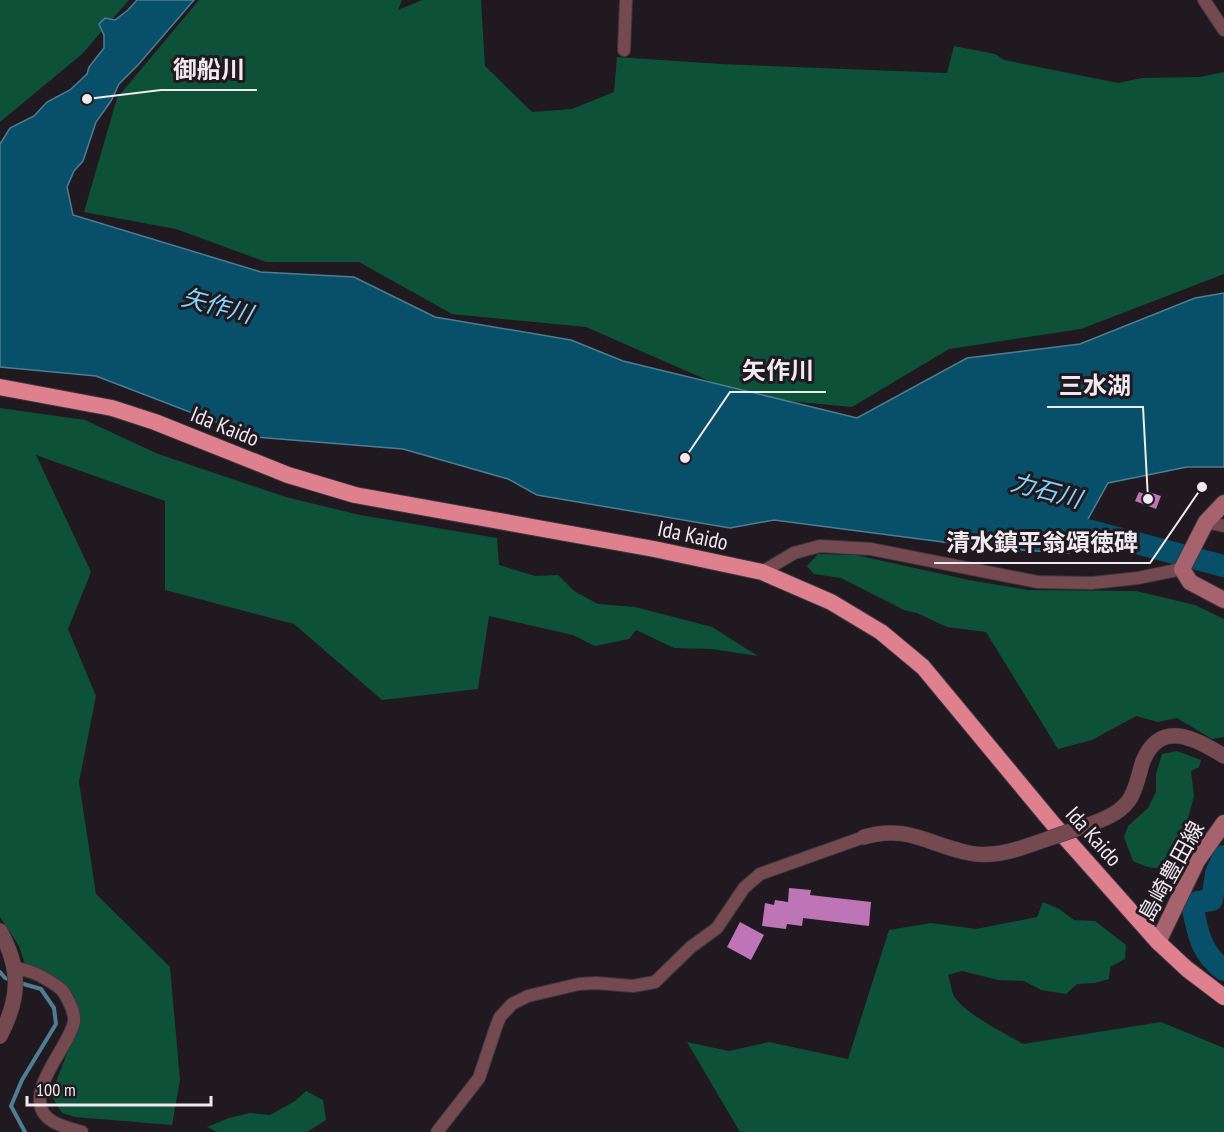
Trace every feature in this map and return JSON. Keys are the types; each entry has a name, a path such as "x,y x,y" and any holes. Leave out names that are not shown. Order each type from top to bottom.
{"highway":[{"name":"Ida Kaido","path":"0,387 112,408 155,422 288,475 355,495 654,549 762,572 831,602 881,632 923,667 1054,825 1158,942 1187,969 1224,997"}],"main road":[{"path":"1224,503 1205,524 1182,569 1190,582 1224,600"},
{"name":"島崎豊田線","path":"1158,942 1197,861 1224,823"}],"street":[{"path":"624,50 626,0"},
{"path":"1204,0 1224,30"},
{"path":"1205,524 1224,526"},
{"path":"762,572 794,553 820,546 871,549 1038,582 1092,583 1138,579 1182,569"},
{"path":"436,1132 479,1078 497,1015 512,1004 537,993 579,984 633,986 655,982 691,947 717,928 744,888 760,874 880,833 900,832 920,836 960,851 980,854 1006,853 1113,815 1127,803 1132,795 1151,746 1164,736 1180,736 1224,756"},
{"path":"0,931 9,947 16,970 15,998 9,1020 0,1036"},
{"path":"16,970 33,971 49,981 63,991 71,1006 74,1020 70,1033 45,1079 39,1097 43,1113 52,1121 82,1132"}],"green space":[{"path":"0,0 129,0 82,54 0,122"},
{"path":"199,0 402,0 398,10 422,0 481,0 485,66 532,112 572,109 614,92 617,57 720,64 947,73 954,46 995,54 1004,60 1118,83 1142,78 1200,77 1224,72 1224,274 1081,329 949,349 852,407 746,397 586,327 452,314 359,262 266,262 176,229 84,212 117,98"},
{"path":"0,408 85,420 158,454 286,497 360,515 497,538 499,565 535,576 558,575 574,591 598,604 635,607 712,627 758,656 712,649 674,648 636,630 629,639 595,646 573,635 489,616 478,689 382,700 294,624 165,590 165,501 36,455 91,572 68,629 96,696 79,782 96,894 170,967 180,1080 172,1125 75,1117 62,1113 51,1095 69,1048 72,1022 61,999 26,967 19,946 0,917"},
{"path":"818,554 856,555 969,580 1028,590 1136,591 1195,605 1224,619 1224,737 1212,739 1177,718 1158,722 1136,716 1092,740 1058,749 986,632 947,627 917,613 904,610 841,578 814,574 807,566"},
{"path":"1177,751 1201,760 1199,767 1191,771 1194,796 1177,859 1165,866 1155,868 1146,866 1133,861 1124,837 1128,826 1148,808 1156,792 1156,774 1162,754"},
{"path":"1043,902 1059,909 1074,920 1095,921 1126,945 1125,959 1110,967 1109,979 1077,984 1066,994 1041,990 1024,981 998,980 962,971 948,975 953,994 958,1001 974,1015 1023,1044 1161,1022 1224,1048 1224,1132 740,1132 687,1042 729,1051 769,1042 848,1059 889,930 931,923 976,929 1037,917"},
{"path":"306,1091 323,1100 326,1120 307,1132 217,1132 207,1127 250,1113 270,1115 295,1101"}],"water":[{"path":"137,0 194,0 119,84 111,101 96,122 83,161 74,171 67,187 73,215 261,272 354,277 435,317 571,340 623,361 857,418 967,358 1080,344 1195,298 1224,293 1224,467 1187,467 1108,483 1069,553 989,548 774,520 730,528 537,495 508,479 403,449 255,437 96,376 0,367 0,144 10,128 34,116 47,102 70,90 87,74 89,67 104,48 104,35 99,24 105,18 115,20"}],"building":[{"path":"1139,492 1161,496 1156,509 1135,501"},
{"path":"789,888 811,890 810,895 871,902 869,926 803,918 802,926 787,924 786,929 762,926 765,903 774,905 775,900 788,902"},
{"path":"740,922 764,935 751,960 727,947"}],"waterway":[{"name":"力石川","path":"1053,521 1224,566"},
{"name":"力石川","path":"1224,856 1216,873 1212,900 1198,902 1193,909 1206,951 1224,970"},
{"path":"0,972 5,978 13,981"},
{"path":"20,983 41,989 54,1008 56,1024 22,1080 11,1106 25,1132"}],"place":[{"name":"御船川","path":"87,99"},
{"name":"矢作川","path":"685,458"},
{"name":"清水鎮平翁頌徳碑","path":"1202,487"},
{"name":"三水湖","path":"1148,499"}]}
